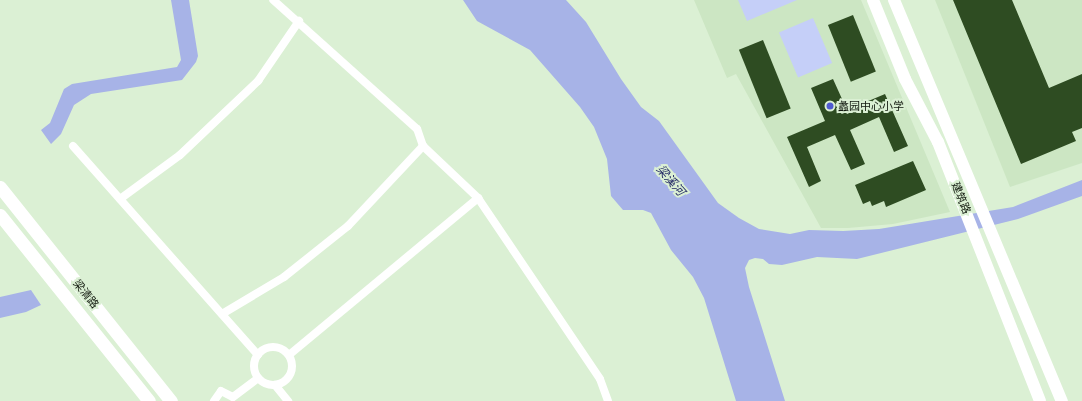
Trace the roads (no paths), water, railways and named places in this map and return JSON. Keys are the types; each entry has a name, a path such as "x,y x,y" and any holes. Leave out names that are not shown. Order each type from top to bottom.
{"main road":[{"name":"建筑路","path":"873,0 905,79 938,142 964,204 1040,401"},
{"name":"建筑路","path":"894,0 976,201 1062,401"},
{"path":"905,79 924,72"},
{"name":"梁清路","path":"0,187 171,401"},
{"name":"梁清路","path":"0,215 148,401"}],"street":[{"path":"273,0 417,129 423,146 478,198 600,379 608,401"},
{"path":"120,199 180,155 258,81 299,22"},
{"path":"73,146 258,355"},
{"path":"222,314 284,277 348,226 423,146"},
{"path":"289,355 478,198"},
{"path":"273,347 289,355 292,361 291,374 282,383 269,385 258,378 254,366 258,355 273,347"},
{"path":"214,401 220,391 234,399 258,378"},
{"path":"275,385 288,401"}],"water":[{"path":"171,0 189,0 198,56 196,62 182,80 91,94 74,105 61,134 51,144 41,130 50,123 64,89 72,84 177,67 181,60"},
{"name":"梁溪河","path":"463,0 566,0 586,22 621,79 641,107 659,121 718,203 739,218 759,229 790,234 809,230 843,231 879,229 1013,207 1082,180 1082,196 1018,219 857,259 817,257 782,265 769,264 763,259 755,258 749,260 745,268 749,287 785,401 736,401 704,298 693,277 671,250 651,213 643,210 623,210 611,196 607,159 594,127 580,107 530,50 477,21"},
{"path":"31,290 41,305 26,312 0,318 0,297"}],"place":[{"name":"蠡园中心小学","path":"830,106"}]}
